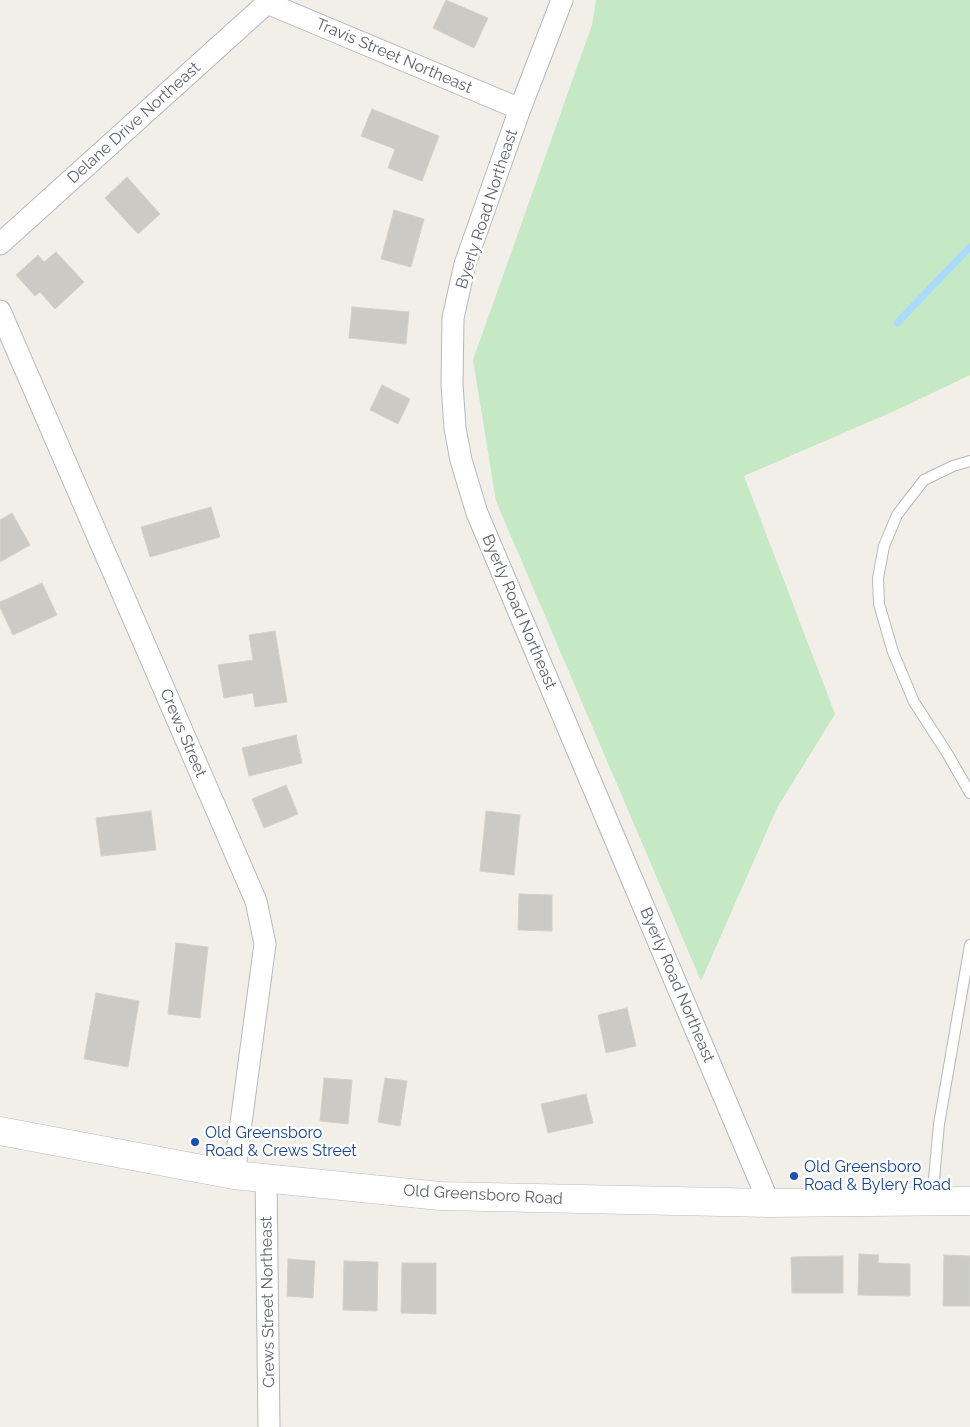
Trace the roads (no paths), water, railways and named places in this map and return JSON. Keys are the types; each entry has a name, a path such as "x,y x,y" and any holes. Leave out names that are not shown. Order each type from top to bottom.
{"street":[{"name":"Byerly Road Northeast","path":"562,0 520,109 465,264 453,318 452,384 455,428 461,460 477,513 769,1203"},
{"name":"Travis Street Northeast","path":"267,3 520,109"},
{"name":"Delane Drive Northeast","path":"0,244 267,3"},
{"name":"Crews Street","path":"0,311 256,901 264,944 234,1175"},
{"name":"Old Greensboro Road","path":"0,1131 234,1175 440,1196 769,1203 970,1201"},
{"name":"Crews Street Northeast","path":"266,1177 269,1427"}],"lane":[{"path":"970,461 953,466 924,480 898,515 884,546 878,578 879,604 894,652 914,702 970,793"},
{"path":"932,1202 939,1124 970,945"}],"waterway":[{"path":"897,323 970,247"}],"place":[{"name":"Old Greensboro Road & Crews Street","path":"195,1142"},
{"name":"Old Greensboro Road & Bylery Road","path":"794,1176"}]}
